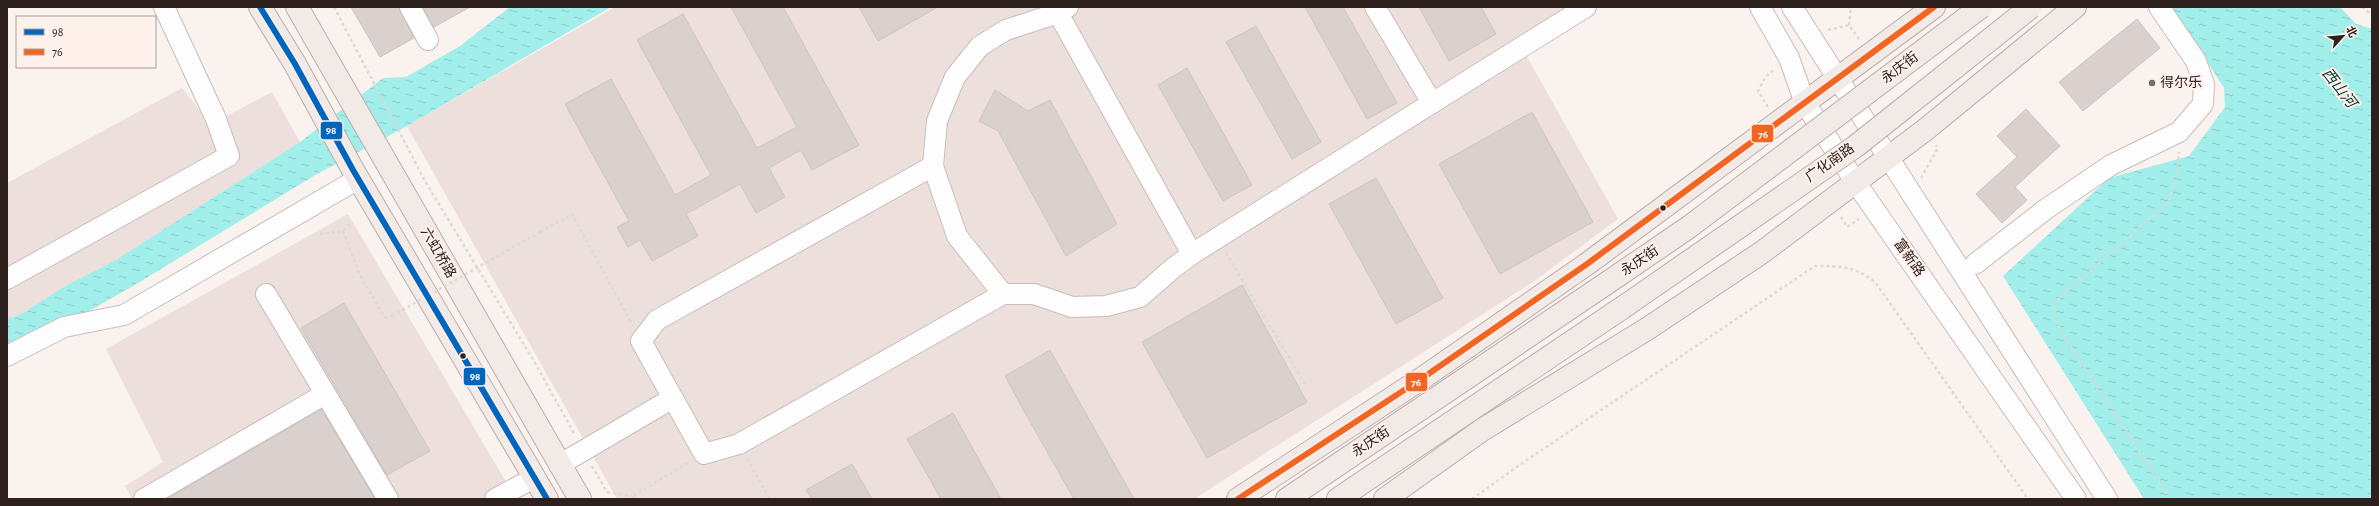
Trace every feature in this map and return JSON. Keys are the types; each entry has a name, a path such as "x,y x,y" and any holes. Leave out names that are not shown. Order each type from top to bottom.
{"main road":[{"path":"260,7 322,112 355,174 547,499"},
{"name":"六虹桥路","path":"297,7 580,499"},
{"path":"1238,499 1424,377 1587,264 1934,7"},
{"name":"永庆街","path":"1287,499 1607,284 1689,227 1981,7"},
{"name":"广化南路","path":"1622,308 1856,146 2031,7"},
{"path":"1385,499 1482,430 1685,304 1761,253 1925,130 2075,7"},
{"name":"永庆街","path":"1338,499 1622,308"},
{"path":"1252,499 1377,438"}],"street":[{"path":"7,279 229,156 216,119 164,7"},
{"path":"410,7 428,40"},
{"path":"1375,7 1432,103"},
{"path":"933,166 657,320 641,340 704,454 739,444 1003,294 1034,294 1072,307 1106,306 1140,296 1192,254 1586,7"},
{"name":"富新路","path":"1760,7 1789,58 1805,103 1856,183 2076,499"},
{"path":"1792,7 2107,499"},
{"path":"1975,264 2046,209 2111,165 2179,132 2203,104 2204,84 2196,62 2158,7"},
{"path":"1003,294 957,236 933,166 937,121 955,77 980,46 1006,30 1063,10 1192,254"},
{"path":"7,356 64,327 124,315 355,174"},
{"path":"266,294 388,499"},
{"path":"144,499 325,394"},
{"path":"559,464 673,398"},
{"path":"495,499 534,478"}],"path":[{"path":"334,7 425,181 535,363 607,492 632,496 635,499"},
{"path":"1851,7 1849,25 1870,53"},
{"path":"2362,7 2372,15"},
{"path":"1822,25 1826,31 1849,25"},
{"path":"1925,130 1938,148 1921,178 1925,185"},
{"path":"2170,499 2059,328 2054,303 2168,203 2176,174 2179,132"},
{"path":"343,231 360,276 385,318 392,316 572,214 641,340"},
{"path":"320,234 343,231 351,223"},
{"path":"1217,239 1305,384"},
{"path":"1472,499 1518,466 1815,266 1843,266 1862,273 1875,282 2028,499"},
{"path":"739,444 770,499"},
{"path":"632,496 704,454"}],"shaded area":[{"path":"615,7 1591,7 1521,46 1618,219 1533,282 1194,499 617,499 407,126"},
{"path":"182,88 211,124 272,92 300,142 114,261 65,286 23,313 7,319 7,183"},
{"path":"348,214 516,499 132,499 125,486 163,462 106,349"}],"water":[{"path":"510,7 611,7 407,126 317,174 133,286 50,333 7,354 7,319 23,313 65,286 114,261 300,142 383,78 406,77 460,46"},
{"name":"西山河","path":"2172,7 2340,7 2356,24 2372,29 2372,499 2144,499 2003,276 2109,178 2189,156 2225,107 2224,88"}],"building":[{"path":"351,7 399,7 414,38 380,57"},
{"path":"423,7 470,7 434,27"},
{"path":"731,7 783,7 859,145 812,170 801,150 769,168 785,197 756,213 740,184 686,214 698,236 652,261 640,240 628,247 617,227 629,221 565,104 611,79 675,195 711,175 637,40 683,14 757,148 797,127"},
{"path":"859,7 938,7 878,41"},
{"path":"1305,7 1343,7 1397,103 1367,119"},
{"path":"1419,7 1481,7 1496,34 1449,61"},
{"path":"2137,19 2160,48 2083,111 2059,82"},
{"path":"1256,26 1321,142 1292,159 1226,42"},
{"path":"1187,68 1252,185 1223,201 1158,85"},
{"path":"995,90 1028,111 1050,100 1117,224 1066,256 998,131 979,121"},
{"path":"2026,109 2060,146 2015,187 2027,200 2002,223 1976,194 2017,157 1997,136"},
{"path":"1532,112 1593,222 1500,274 1439,164"},
{"path":"1376,178 1443,298 1396,324 1329,204"},
{"path":"1242,285 1307,402 1207,458 1142,342"},
{"path":"344,303 430,451 387,475 301,328"},
{"path":"1050,350 1134,499 1074,499 1024,411 1005,376"},
{"path":"321,409 375,499 167,499"},
{"path":"953,413 1001,499 941,499 907,439"},
{"path":"852,464 872,499 812,499 806,490"}],"transit line":[{"name":"98","path":"260,7 295,64 353,170 547,499"},
{"name":"76","path":"1238,499 1424,377 1587,264 1934,7"}],"place":[{"name":"得尔乐","path":"2152,83"}]}
